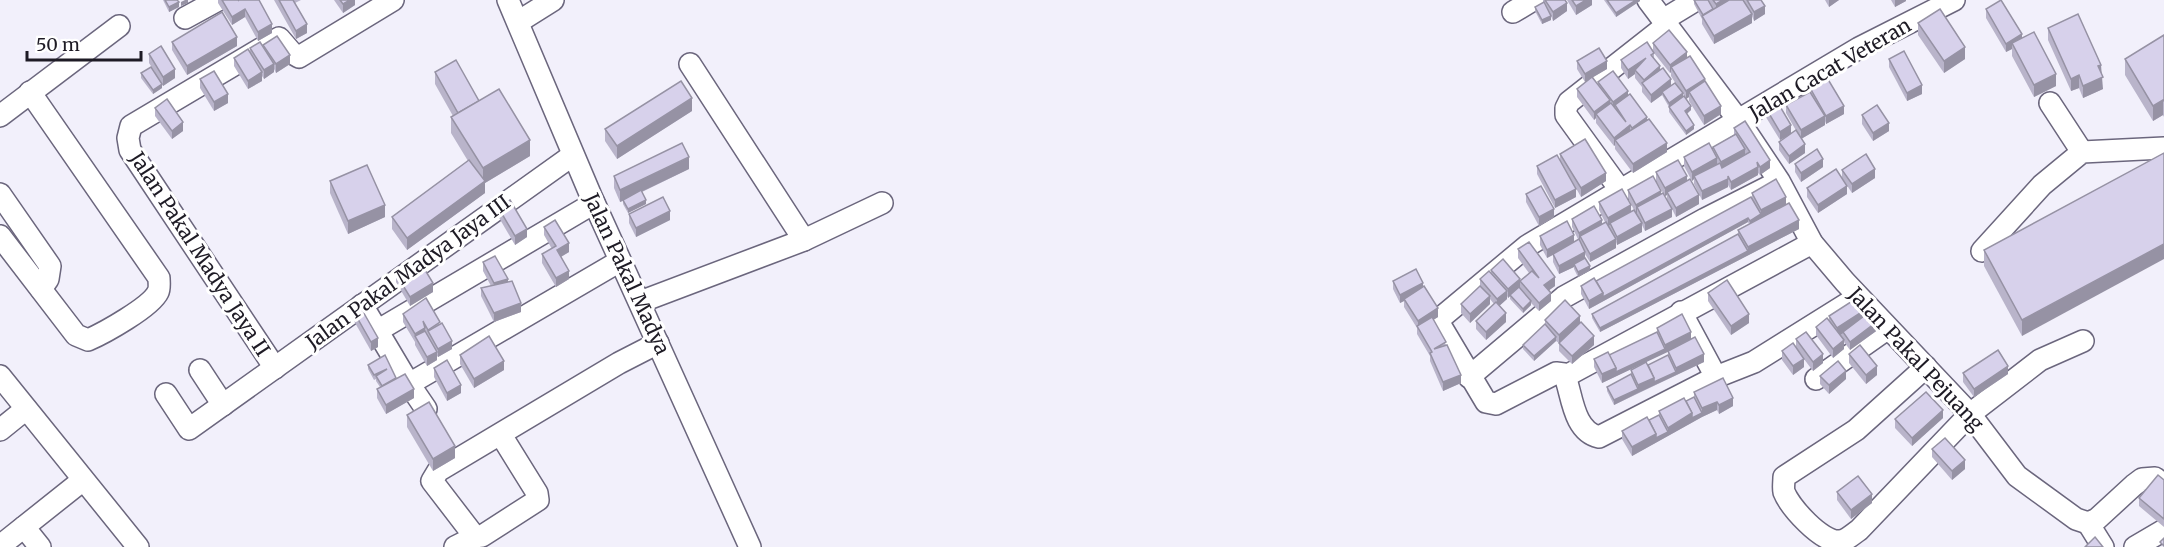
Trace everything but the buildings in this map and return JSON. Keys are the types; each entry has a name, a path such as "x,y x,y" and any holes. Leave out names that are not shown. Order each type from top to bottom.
{"street":[{"path":"185,18 218,0"},
{"path":"268,19 291,53 299,57 393,0"},
{"name":"Jalan Pakal Madya","path":"508,0 594,203 750,547"},
{"path":"518,22 553,0"},
{"path":"1512,12 1533,0"},
{"name":"Jalan Pakal Pejuang","path":"1648,0 1739,121 1779,181 1812,243 1887,329 1970,414 2017,476 2076,519 2088,523"},
{"path":"1621,190 1566,111 1569,102 1612,69 1665,22 1696,0"},
{"name":"Jalan Cacat Veteran","path":"1546,272 1621,190 1676,160 1881,35 1954,0"},
{"path":"0,116 119,26"},
{"name":"Jalan Pakal Madya Jaya II","path":"275,368 130,150 128,138 131,126 279,38"},
{"path":"690,64 804,240"},
{"path":"1612,69 1625,87"},
{"path":"0,236 76,335 88,340 100,335 151,301 159,290 159,278 30,92"},
{"path":"2050,103 2082,152"},
{"path":"1663,141 1676,160"},
{"path":"1982,251 2042,185 2082,152 2164,148"},
{"name":"Jalan Pakal Madya Jaya III","path":"166,394 189,429 573,155"},
{"path":"1779,181 1705,219 1546,272 1440,320 1440,327 1486,402 1492,405 1556,374 1566,376 1812,243"},
{"path":"0,194 50,266 48,279 41,289"},
{"path":"377,331 594,203"},
{"path":"640,302 804,240 882,203"},
{"path":"410,384 620,261"},
{"path":"1546,272 1577,316"},
{"path":"1469,376 1546,272"},
{"path":"1566,376 1567,392 1575,412 1590,433 1599,437 1716,377 1779,348 1858,297"},
{"path":"362,305 426,409"},
{"path":"1681,312 1716,377"},
{"path":"1816,379 1887,329"},
{"path":"1590,336 1603,355"},
{"path":"1926,367 1856,430 1784,477 1784,490 1800,515 1826,538 1836,542 1844,540 1859,530 1970,414 2040,360 2083,341"},
{"path":"475,537 432,481 438,471 619,363 658,343"},
{"path":"200,370 223,405"},
{"path":"0,376 138,547"},
{"path":"0,430 27,409"},
{"path":"455,547 538,500 537,493 501,435"},
{"path":"2103,547 2088,523 2097,519 2142,479 2154,478 2164,485"},
{"path":"0,546 83,480"},
{"path":"24,527 40,547"},
{"path":"2135,547 2164,530"}]}
